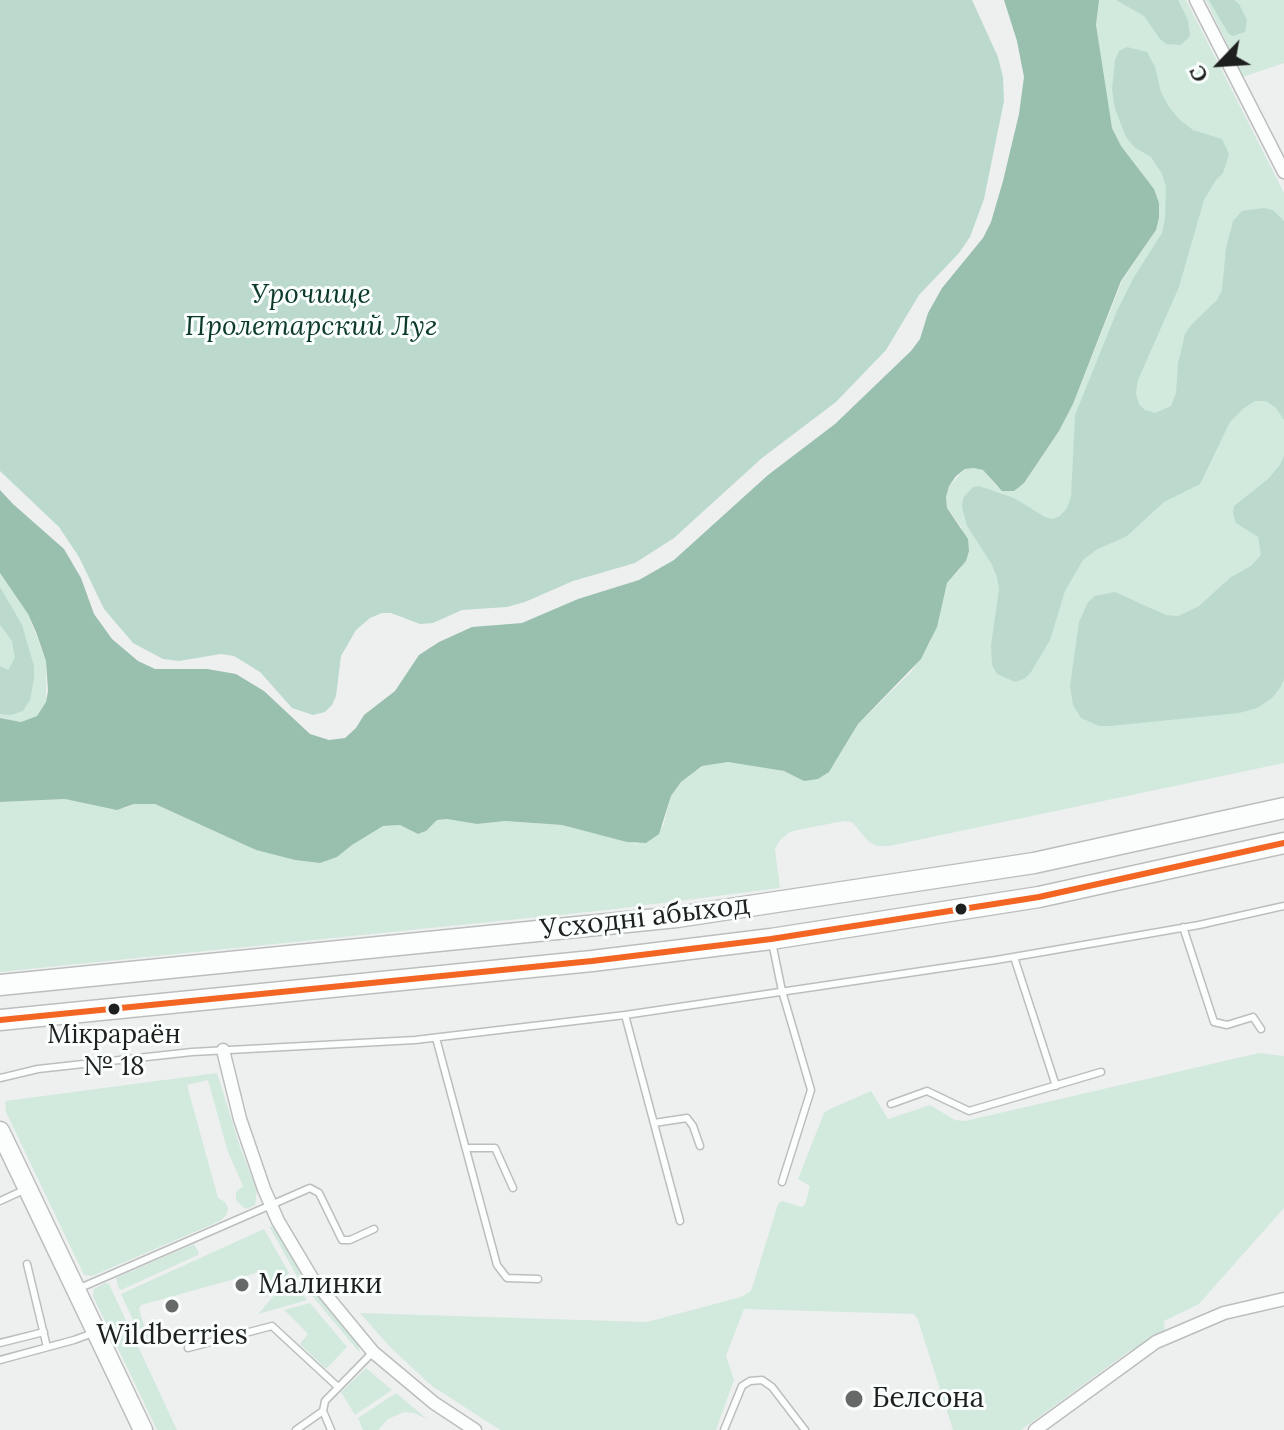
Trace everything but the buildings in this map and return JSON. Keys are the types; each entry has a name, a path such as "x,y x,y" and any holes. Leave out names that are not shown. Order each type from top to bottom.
{"main road":[{"name":"Усходні абыход","path":"0,985 677,917 1034,863 1284,808"},
{"name":"Усходні абыход","path":"0,1020 592,961 771,939 1039,897 1284,843"}],"street":[{"path":"1196,0 1284,172"},
{"path":"223,1050 243,1130 271,1205 312,1278 373,1352 434,1403 475,1430"},
{"path":"0,1131 143,1430"},
{"path":"1035,1430 1156,1342 1224,1313 1284,1299"}],"lane":[{"path":"0,1078 38,1069 115,1059 436,1038 625,1015 1014,957 1284,906"},
{"path":"1183,927 1214,1022 1227,1025 1253,1017 1261,1029"},
{"path":"771,939 782,991 811,1090 782,1182"},
{"path":"1014,957 1056,1086"},
{"path":"625,1015 680,1221"},
{"path":"436,1038 499,1270 507,1278 538,1279"},
{"path":"891,1104 927,1091 969,1111 1101,1072"},
{"path":"654,1123 687,1118 700,1146"},
{"path":"466,1148 495,1148 513,1188"},
{"path":"76,1289 314,1188 342,1240 350,1240 374,1229"},
{"path":"0,1201 28,1189"},
{"path":"27,1264 47,1347"},
{"path":"188,1348 272,1326 338,1387"},
{"path":"0,1360 96,1331"},
{"path":"0,1343 44,1332"},
{"path":"331,1430 323,1411 325,1401 373,1352"},
{"path":"724,1430 739,1388 745,1383 762,1380 772,1387 805,1430"},
{"path":"296,1430 323,1411"}],"shaded area":[{"path":"1004,0 1099,0 1096,25 1112,128 1121,146 1154,189 1159,203 1159,218 1156,230 1121,281 1073,404 1024,483 1014,491 1002,491 983,470 974,468 965,469 949,486 947,508 968,539 966,561 947,583 937,627 921,659 858,724 829,772 818,779 804,781 784,771 728,762 702,766 681,782 671,796 659,834 646,843 627,842 562,825 505,821 477,824 447,819 437,820 418,834 400,825 383,826 337,857 320,863 256,850 155,804 134,804 117,810 65,799 0,802 0,718 21,722 37,716 46,702 48,691 46,661 36,632 28,614 0,573 0,490 64,549 81,578 94,614 112,639 138,661 155,669 207,669 236,674 264,691 310,734 329,740 345,738 364,715 395,691 419,655 439,642 472,627 522,623 578,599 639,580 674,560 768,475 835,424 911,351 920,339 928,313 942,288 983,238 1003,181 1019,114 1024,77"},
{"path":"1099,0 1186,0 1284,193 1284,763 889,846 869,842 852,822 802,829 790,832 775,849 780,888 607,910 0,972 0,802 65,799 125,808 134,804 155,804 256,850 320,863 337,857 383,826 400,825 418,834 437,820 447,819 477,824 505,821 562,825 637,844 663,826 671,796 681,782 702,766 728,762 784,771 804,781 823,776 833,766 858,724 911,672 930,643 947,583 961,568 962,528 947,508 949,486 965,469 975,468 983,470 997,487 1024,483 1059,431 1073,404 1122,281 1156,230 1159,203 1154,189 1121,146 1107,109 1096,25"},
{"path":"1206,0 1284,0 1284,63 1243,77"},
{"path":"0,573 28,614 46,661 46,702 37,716 21,722 0,718"},
{"path":"1259,1053 1284,1056 1284,1208 1199,1304 1164,1321 1165,1332 1128,1352 1021,1430 953,1430 914,1314 744,1309 726,1356 734,1380 716,1430 500,1430 432,1386 391,1348 360,1313 647,1322 741,1297 751,1291 778,1204 782,1201 801,1207 805,1205 810,1186 798,1179 824,1113 828,1110 871,1091 888,1119 930,1105 955,1120 965,1121"},
{"path":"217,1073 257,1191 255,1205 246,1209 236,1201 236,1192 243,1186 228,1152 208,1080 187,1085 218,1198 225,1202 227,1214 220,1221 92,1276 84,1275 6,1112 5,1101"},
{"path":"269,1226 275,1228 301,1274 358,1345 360,1353 299,1280"},
{"path":"264,1229 289,1273 266,1298 265,1285 256,1273 141,1305 139,1309 145,1329 160,1329 163,1338 144,1344 121,1294"},
{"path":"194,1244 198,1255 119,1289 116,1278"},
{"path":"291,1276 307,1300 258,1314"},
{"path":"109,1284 177,1430 157,1430 93,1296 94,1289"},
{"path":"310,1303 347,1347 326,1369 300,1344 308,1334 284,1310"},
{"path":"366,1368 392,1390 355,1415 341,1392"},
{"path":"396,1393 427,1419 404,1412 388,1419 378,1430 363,1430 358,1418"}],"green space":[{"name":"Урочище Пролетарский Луг","path":"0,0 972,0 998,57 1004,101 984,199 970,237 919,295 886,350 836,402 762,458 674,538 635,563 573,581 525,602 507,607 462,610 433,623 420,624 391,613 370,618 356,630 341,656 332,705 325,712 313,715 292,708 260,672 234,656 221,654 179,661 163,659 133,643 104,609 79,557 59,527 0,471"},
{"path":"1116,0 1178,0 1188,20 1190,36 1181,45 1166,44 1144,16"},
{"path":"1209,0 1234,0 1239,4 1247,20 1245,32 1233,36 1228,33"},
{"path":"1127,47 1147,52 1155,67 1161,92 1180,120 1193,130 1222,139 1229,154 1223,173 1204,200 1179,287 1138,380 1136,393 1139,404 1155,413 1171,406 1176,393 1178,363 1185,334 1217,300 1222,290 1226,248 1233,221 1242,211 1264,208 1273,210 1284,221 1284,420 1276,408 1266,401 1255,401 1244,408 1230,422 1200,484 1164,502 1127,536 1096,550 1083,560 1065,591 1050,640 1031,672 1015,682 997,674 992,665 991,645 999,589 997,577 967,526 963,498 973,487 979,486 1014,498 1052,519 1067,508 1071,497 1075,415 1117,311 1162,233 1165,218 1166,187 1162,174 1151,157 1134,147 1126,137 1115,109 1112,90 1115,60 1119,51"},
{"path":"1284,456 1284,679 1280,688 1257,708 1239,713 1110,726 1099,726 1081,718 1073,705 1070,686 1079,622 1088,602 1095,596 1115,592 1166,615 1178,616 1199,606 1261,555 1258,537 1236,523 1234,506 1268,479"},
{"path":"0,587 22,625 34,666 30,700 23,711 11,715 0,714 0,666 8,670 15,658 12,641 0,625"}],"transit line":[{"path":"0,1020 592,961 771,939 1039,897 1284,843"}],"place":[{"name":"Мікрараён № 18","path":"114,1009"},
{"name":"Малинки","path":"242,1285"},
{"name":"Wildberries","path":"172,1306"},
{"name":"Белсона","path":"854,1399"}]}
